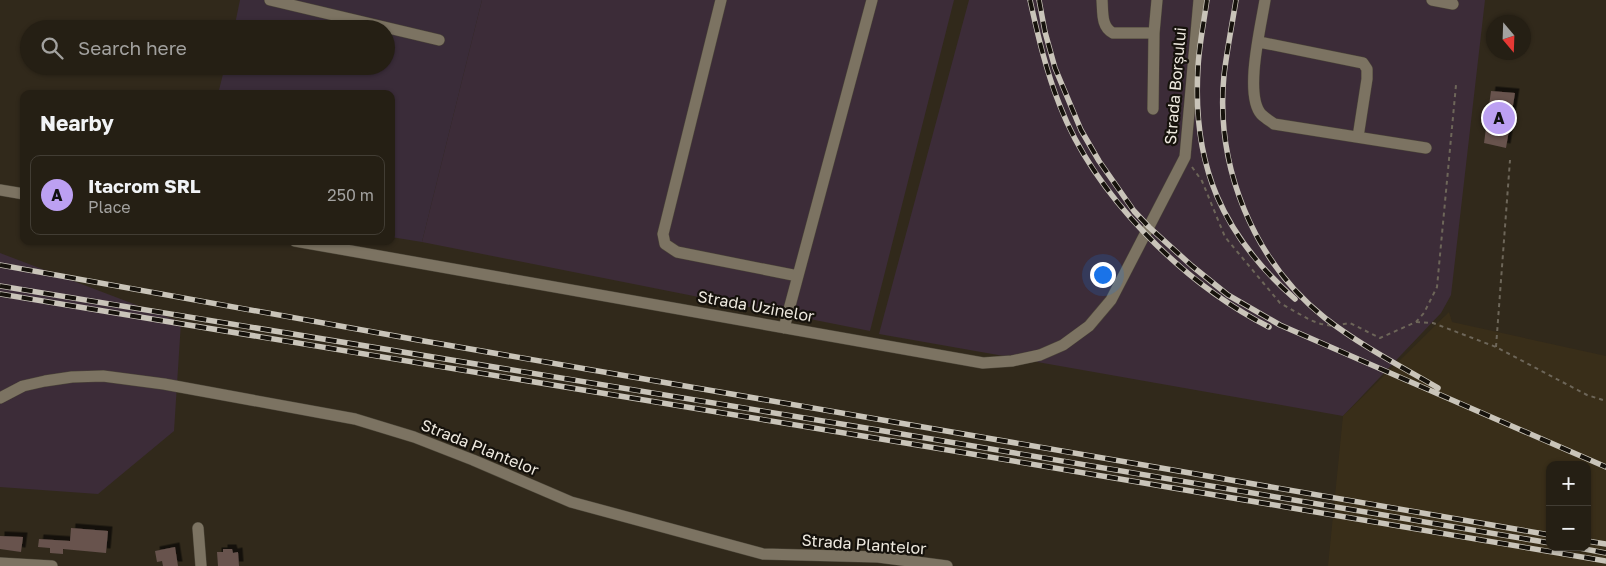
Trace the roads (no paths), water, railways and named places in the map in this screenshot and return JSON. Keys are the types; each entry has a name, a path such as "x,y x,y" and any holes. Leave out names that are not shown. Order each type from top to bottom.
{"street":[{"path":"270,0 354,20"},
{"path":"721,0 663,234 665,244 677,252 798,276"},
{"path":"784,328 872,0"},
{"path":"1102,0 1105,26 1108,31 1113,33 1154,33"},
{"path":"1153,109 1154,33 1157,0"},
{"name":"Strada Borșului","path":"1149,226 1185,157 1199,0"},
{"path":"1265,0 1253,87 1255,102 1261,114 1274,124 1426,148"},
{"path":"1432,0 1453,4"},
{"path":"395,30 439,40"},
{"path":"1259,42 1363,62 1367,69 1367,79 1358,137"},
{"path":"0,190 20,193"},
{"name":"Strada Uzinelor","path":"317,245 983,363 1012,361 1040,355 1062,345 1089,326 1111,300 1149,226"},
{"name":"Strada Plantelor","path":"0,398 23,386 45,380 72,377 103,376 183,388 356,419 414,437 474,460 571,502 763,554 878,557 947,566"},
{"path":"198,528 201,566"},
{"path":"0,563 52,566"}],"railway":[{"path":"1030,0 1055,93 1076,140 1095,172 1145,234 1174,261 1205,287 1237,309 1269,327"},
{"path":"1039,0 1055,68 1081,130 1099,161 1134,211 1192,266 1228,295 1280,325 1606,467"},
{"path":"1207,0 1200,42 1197,103 1200,136 1207,167 1217,196 1248,250 1295,299"},
{"path":"1236,0 1224,75 1223,109 1226,143 1233,177 1244,209 1259,240 1278,269 1300,295 1325,318 1366,346 1438,388"},
{"path":"0,265 418,340 1546,534"},
{"path":"0,286 872,429 1546,542"},
{"path":"0,294 960,452 1606,561"},
{"path":"1591,542 1606,544"},
{"path":"1591,550 1606,553"}],"place":[{"name":"Itacrom SRL","path":"1499,118"}]}
